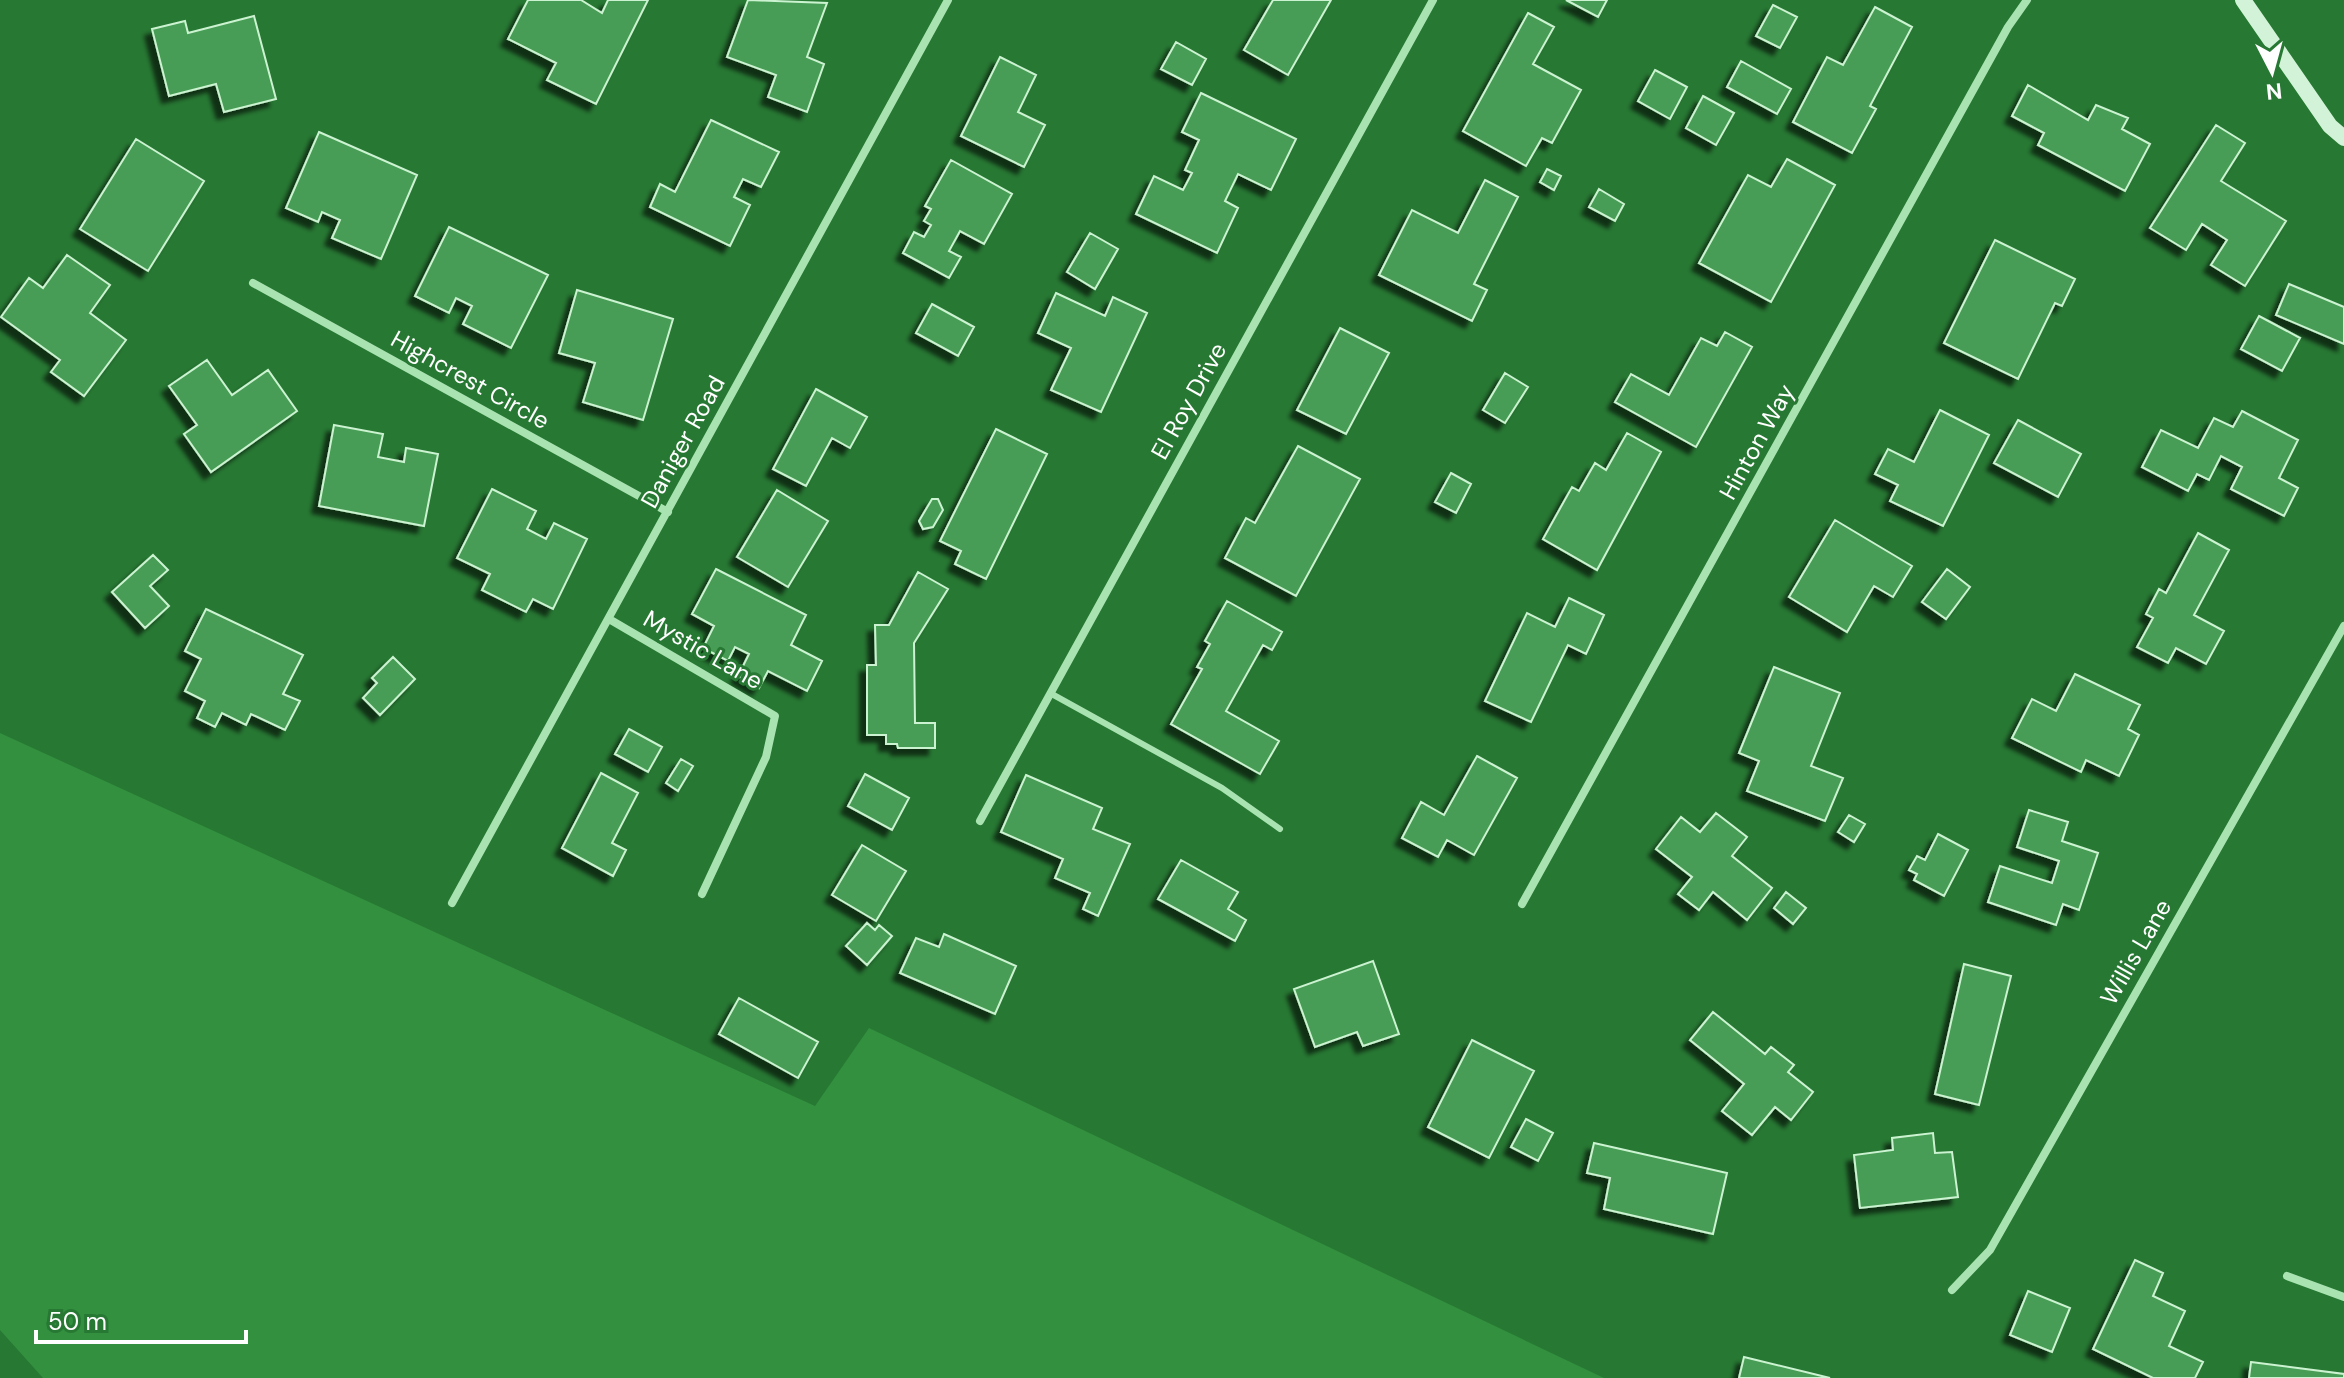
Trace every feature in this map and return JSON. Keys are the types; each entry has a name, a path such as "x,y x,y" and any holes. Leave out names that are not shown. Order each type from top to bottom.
{"main road":[{"path":"2243,0 2330,126 2344,138"}],"street":[{"name":"Daniger Road","path":"452,903 948,0"},
{"name":"El Roy Drive","path":"980,821 1433,0"},
{"name":"Hinton Way","path":"1522,904 2008,27 2027,0"},
{"name":"Highcrest Circle","path":"253,283 668,512"},
{"name":"Mystic Lane","path":"609,619 775,716 766,757 702,894"},
{"name":"Willis Lane","path":"1952,1290 1990,1250 2344,626"},
{"path":"2287,1276 2344,1297"}],"lane":[{"path":"1050,693 1222,788 1280,829"}],"green space":[{"path":"0,733 815,1106 869,1028 1604,1378 43,1378 0,1330"}],"building":[{"path":"528,0 581,0 602,13 608,0 648,0 596,104 547,80 556,63 508,39"},
{"path":"748,0 827,3 807,57 824,64 807,112 768,97 776,75 727,57"},
{"path":"1273,0 1331,0 1288,75 1244,50"},
{"path":"1566,0 1607,0 1598,17"},
{"path":"1773,5 1797,17 1780,48 1756,36"},
{"path":"1875,7 1912,27 1870,106 1876,109 1852,153 1793,122 1827,57 1843,65"},
{"path":"1528,13 1554,27 1533,64 1581,90 1552,143 1542,138 1526,166 1463,131"},
{"path":"254,16 276,99 224,112 216,84 169,96 152,29 185,21 188,33"},
{"path":"1176,42 1206,59 1192,85 1161,69"},
{"path":"1000,57 1036,75 1018,112 1045,125 1024,167 961,136"},
{"path":"1741,61 1791,89 1777,114 1727,87"},
{"path":"1655,70 1687,87 1670,119 1638,101"},
{"path":"2028,85 2088,120 2096,105 2128,118 2122,129 2150,144 2125,191 2038,145 2044,133 2012,116"},
{"path":"1201,93 1296,139 1271,190 1238,174 1225,201 1238,208 1217,253 1136,214 1154,176 1183,190 1192,173 1185,170 1199,140 1182,132"},
{"path":"1703,96 1734,113 1716,145 1686,128"},
{"path":"711,120 779,152 761,187 743,179 734,197 750,205 730,246 650,207 660,184 675,192"},
{"path":"2216,125 2245,143 2221,181 2286,221 2245,286 2211,265 2227,240 2202,224 2186,250 2150,228"},
{"path":"319,132 417,175 381,259 332,238 340,220 322,212 318,222 286,208"},
{"path":"136,139 204,181 148,271 80,229"},
{"path":"1787,159 1835,185 1771,302 1699,263 1748,175 1771,187"},
{"path":"951,160 1012,194 984,244 960,231 949,251 961,257 949,278 903,253 914,232 924,237 931,225 924,221 931,209 925,206"},
{"path":"1547,169 1561,176 1554,190 1540,182"},
{"path":"1485,180 1518,197 1474,284 1487,290 1472,321 1379,275 1412,210 1458,233"},
{"path":"1599,189 1624,204 1615,221 1589,207"},
{"path":"449,227 548,275 511,348 463,324 472,306 456,298 449,313 415,296"},
{"path":"1090,233 1118,249 1095,289 1067,272"},
{"path":"1995,240 2075,279 2062,306 2055,303 2018,379 1944,343"},
{"path":"67,255 110,285 90,313 126,340 84,396 51,372 60,360 1,317 29,278 43,288"},
{"path":"2289,284 2344,307 2344,344 2276,315"},
{"path":"577,290 673,319 643,420 583,402 595,363 559,353"},
{"path":"1056,293 1105,316 1113,297 1147,313 1101,412 1051,390 1071,348 1038,333"},
{"path":"932,304 974,327 958,356 916,333"},
{"path":"2259,316 2300,338 2282,371 2241,349"},
{"path":"1340,328 1389,353 1346,434 1297,410"},
{"path":"1725,332 1752,347 1696,447 1615,402 1631,374 1669,395 1701,338 1717,346"},
{"path":"207,360 232,395 268,370 297,411 211,472 184,434 197,425 169,386"},
{"path":"1505,373 1528,387 1505,423 1483,410"},
{"path":"816,389 867,417 850,448 832,438 806,486 773,469"},
{"path":"1940,410 1989,435 1943,526 1890,501 1898,485 1875,474 1888,449 1914,462"},
{"path":"2242,411 2298,440 2279,478 2298,488 2284,516 2231,489 2242,467 2221,456 2209,480 2197,474 2188,491 2142,467 2161,430 2198,448 2214,418 2233,427"},
{"path":"2018,420 2081,454 2058,497 1994,463"},
{"path":"334,425 383,434 378,457 404,462 406,448 438,454 424,526 319,506"},
{"path":"996,429 1047,454 986,579 955,564 961,551 940,541"},
{"path":"1627,433 1661,452 1597,570 1543,539 1572,487 1579,491 1595,463 1606,470"},
{"path":"1298,446 1360,479 1296,596 1225,558 1246,518 1255,523"},
{"path":"1451,473 1471,484 1456,513 1435,502"},
{"path":"492,489 536,511 527,529 546,539 554,523 587,539 553,609 533,599 526,612 482,590 490,574 457,558"},
{"path":"777,490 828,521 788,587 737,557"},
{"path":"932,499 938,499 943,510 933,527 923,529 919,521"},
{"path":"1835,520 1912,566 1893,597 1874,586 1847,632 1789,597"},
{"path":"2198,533 2229,550 2194,615 2224,631 2206,664 2176,648 2168,663 2137,647 2153,618 2146,614 2159,589 2166,593"},
{"path":"153,555 168,570 150,586 169,606 145,628 112,592"},
{"path":"716,569 806,615 791,645 822,661 807,691 768,671 759,688 738,676 749,654 735,647 728,661 703,648 714,626 692,614"},
{"path":"1947,569 1970,587 1946,619 1922,602"},
{"path":"918,572 948,589 914,643 915,723 935,723 935,748 898,748 897,744 886,744 886,735 867,735 867,665 876,665 875,625 889,625"},
{"path":"1569,598 1604,615 1586,654 1568,645 1531,722 1485,701 1527,613 1555,627"},
{"path":"1227,601 1282,632 1272,650 1263,645 1226,711 1279,741 1260,774 1171,724 1202,669 1197,667 1210,644 1205,641"},
{"path":"206,609 303,655 283,694 300,701 285,730 251,714 246,725 222,713 215,727 197,718 205,701 185,691 201,659 185,651"},
{"path":"393,657 415,679 380,715 363,698 377,683 372,678"},
{"path":"1774,667 1840,693 1811,766 1843,778 1825,821 1747,791 1759,761 1739,753"},
{"path":"2075,674 2140,705 2128,729 2139,735 2119,776 2086,760 2081,772 2012,738 2032,699 2056,711"},
{"path":"629,729 662,747 648,772 615,754"},
{"path":"1477,756 1517,778 1474,855 1447,840 1438,857 1402,838 1421,802 1444,815"},
{"path":"681,759 693,766 678,791 666,783"},
{"path":"601,773 638,793 612,843 626,850 613,876 562,848"},
{"path":"865,774 909,798 892,830 848,806"},
{"path":"1026,775 1102,808 1093,829 1130,844 1098,916 1083,909 1090,893 1055,878 1063,859 1001,832"},
{"path":"2029,810 2068,822 2062,841 2098,853 2079,910 2063,904 2056,925 1988,902 2000,866 2052,883 2059,861 2017,847"},
{"path":"1716,813 1747,837 1732,856 1772,888 1747,920 1713,892 1699,910 1678,894 1692,877 1656,849 1681,817 1700,832"},
{"path":"1849,815 1865,824 1854,842 1838,832"},
{"path":"1938,834 1968,850 1944,896 1914,880 1917,874 1909,870 1917,856 1925,860"},
{"path":"862,845 906,871 876,921 832,895"},
{"path":"1181,860 1238,892 1228,909 1246,920 1235,941 1158,899"},
{"path":"1786,892 1806,908 1793,924 1774,908"},
{"path":"867,923 875,930 879,925 892,936 867,965 846,946"},
{"path":"944,934 1016,966 995,1014 900,973 916,938 939,947"},
{"path":"1373,961 1399,1034 1363,1046 1357,1032 1315,1047 1294,989"},
{"path":"1964,964 2011,976 1979,1105 1935,1094"},
{"path":"739,998 818,1042 798,1078 719,1034"},
{"path":"1713,1012 1765,1054 1771,1047 1794,1065 1788,1072 1813,1092 1791,1120 1775,1107 1752,1135 1722,1111 1744,1084 1690,1040"},
{"path":"1472,1040 1534,1071 1489,1158 1428,1127"},
{"path":"1526,1119 1553,1133 1538,1161 1511,1147"},
{"path":"1933,1133 1935,1153 1952,1152 1958,1197 1860,1208 1854,1155 1893,1150 1892,1138"},
{"path":"1594,1143 1727,1173 1713,1234 1604,1209 1610,1178 1587,1173"},
{"path":"2135,1260 2163,1273 2153,1296 2185,1311 2169,1346 2203,1362 2195,1378 2153,1378 2093,1349"},
{"path":"2028,1291 2070,1308 2052,1352 2010,1335"},
{"path":"1744,1357 1830,1378 1739,1378"},
{"path":"2251,1362 2344,1374 2344,1378 2249,1378"}]}
